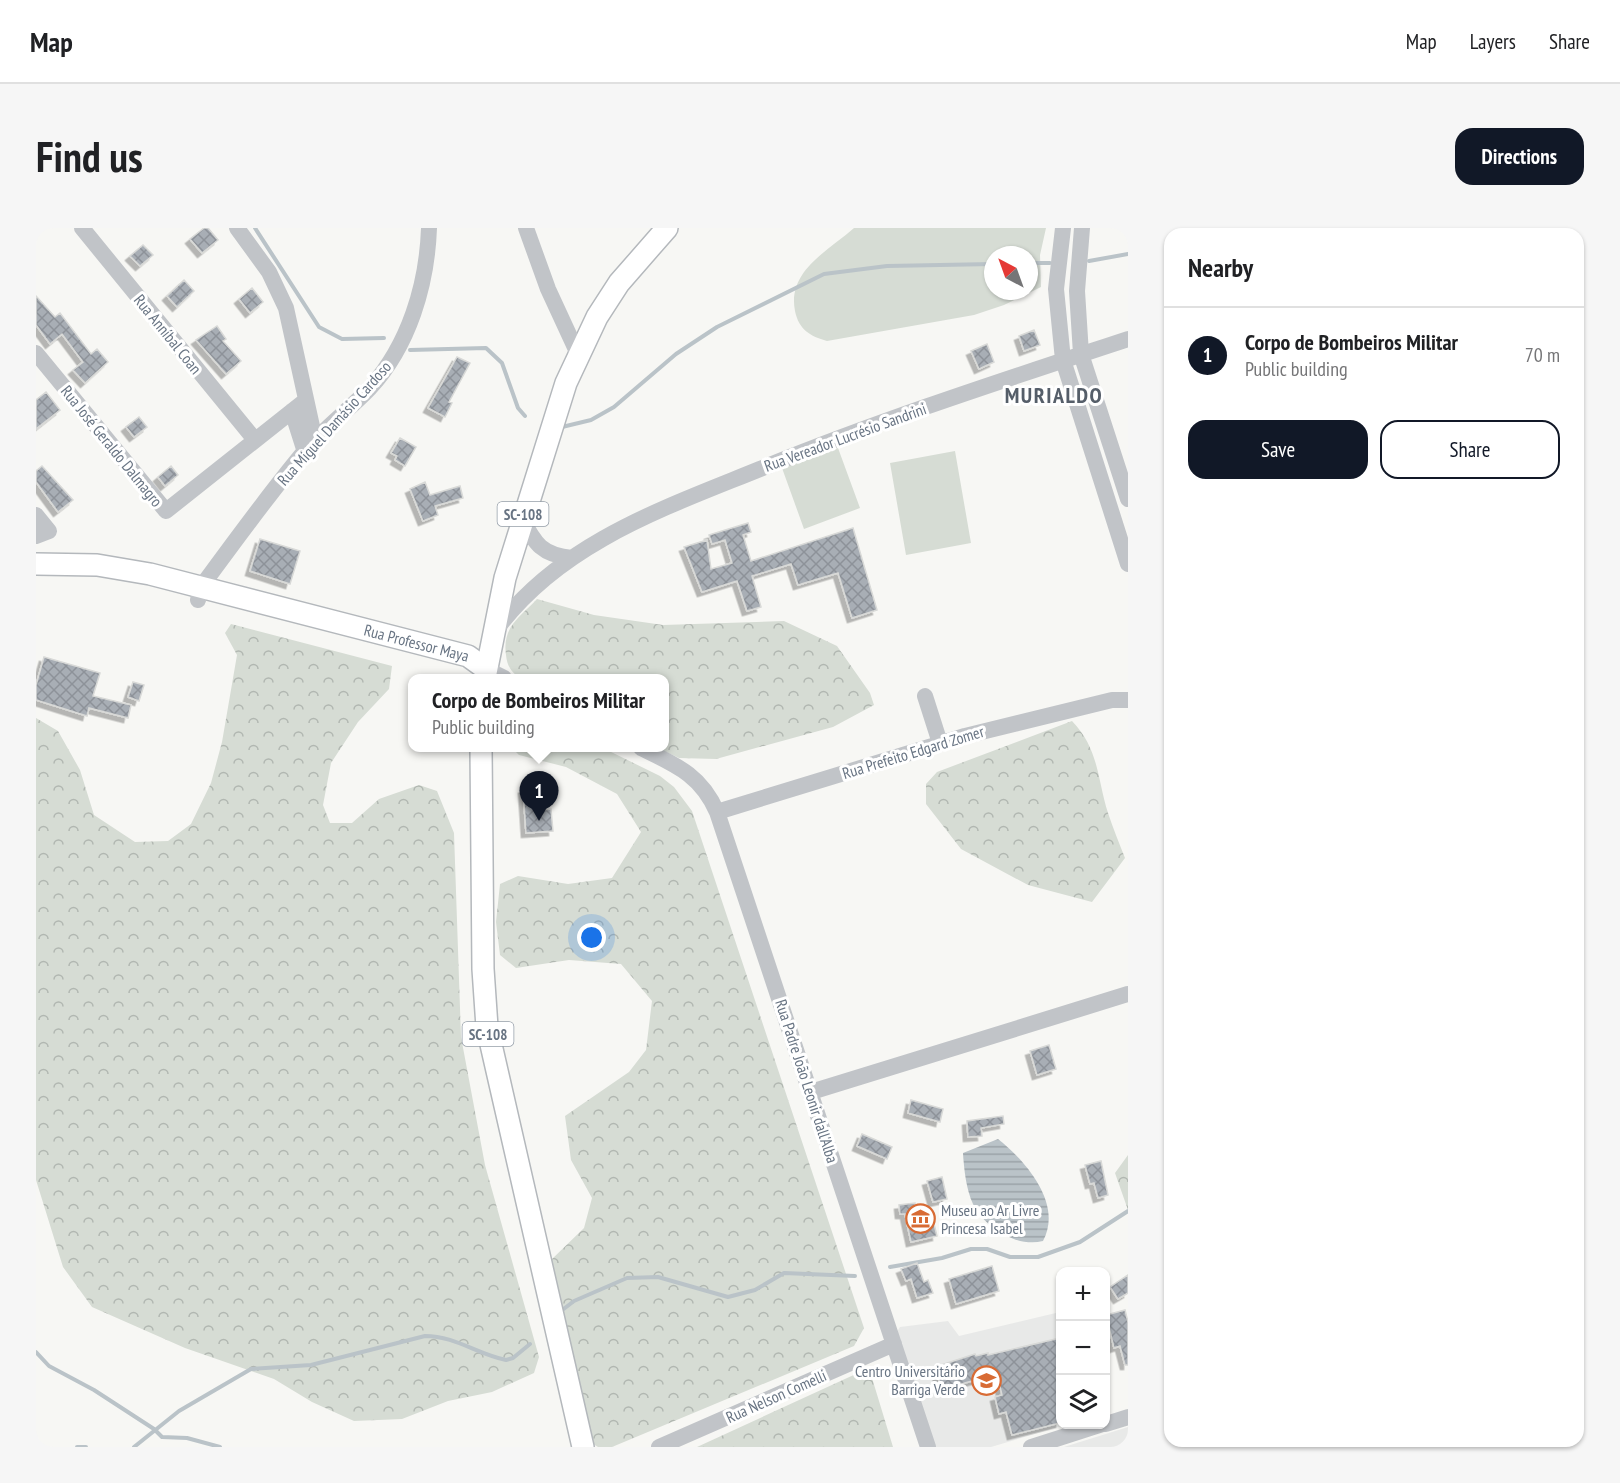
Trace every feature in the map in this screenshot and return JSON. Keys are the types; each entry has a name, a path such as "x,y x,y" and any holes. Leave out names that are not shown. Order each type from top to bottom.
{"main road":[{"name":"SC-108","path":"492,674 491,636 522,519 552,420 578,354 597,317 619,283 667,228"},
{"name":"Rua Professor Maya","path":"36,564 97,565 200,593 468,656 491,674"},
{"name":"Rua Professor Maya","path":"36,578 113,580 200,593"},
{"name":"SC-108","path":"481,752 483,969 487,1027 583,1447"}],"street":[{"name":"Rua Anníbal Coan","path":"82,228 255,440"},
{"path":"237,228 269,272 283,300 306,400 310,446"},
{"name":"Rua Miguel Damásio Cardoso","path":"200,593 310,446 368,389 397,351 414,313 429,228"},
{"path":"526,228 548,289 578,354"},
{"path":"1063,228 1056,289 1063,360 1128,564"},
{"path":"1082,228 1077,291 1082,354 1128,499"},
{"name":"Rua Vereador Lucrésio Sandrini","path":"491,636 530,590 572,558 608,536 668,506 825,442 1128,339"},
{"name":"Rua José Geraldo Dalmagro","path":"36,353 166,511 255,440"},
{"path":"255,440 306,400"},
{"path":"292,411 310,446"},
{"path":"36,515 49,531 36,536"},
{"path":"522,519 533,539 542,549 554,556 572,558"},
{"name":"Rua Prefeito Edgard Zomer","path":"717,813 940,743 1120,700 1128,689"},
{"path":"925,696 940,743"},
{"name":"Rua Padre João Leonir dall'Alba","path":"650,752 675,765 699,782 709,794 717,813 928,1447"},
{"path":"811,1092 1128,994"},
{"name":"Rua Nelson Comelli","path":"659,1447 894,1344"},
{"path":"1110,1422 1128,1417"},
{"path":"1031,1447 1089,1429"}],"shaded area":[{"path":"998,1139 1030,1171 1045,1198 1048,1227 1043,1241 1023,1241 1002,1234 985,1220 973,1204 967,1185 963,1153"},
{"name":"Centro Universitário Barriga Verde","path":"1056,1313 1056,1428 991,1447 935,1447 895,1335 900,1327 948,1321 959,1336"},
{"path":"1128,1427 1128,1447 1064,1447"}],"green space":[{"path":"854,228 1046,228 1040,255 1041,287 1038,288 1038,246 984,246 984,300 1014,300 974,315 827,341 815,337 802,328 795,311 794,297 803,273"},
{"path":"838,448 860,508 804,529 782,468"},
{"path":"955,451 971,543 906,555 890,463"},
{"path":"537,599 594,615 663,625 784,621 837,646 870,693 874,705 833,727 716,759 679,758 666,752 669,752 669,674 516,674 509,666 505,645 509,630"},
{"path":"231,624 392,666 389,689 358,722 331,763 323,805 330,823 352,823 379,799 419,785 437,791 454,833 461,1037 485,1165 539,1357 534,1373 492,1392 448,1401 402,1419 354,1421 312,1402 274,1379 185,1348 92,1307 63,1267 36,1180 36,718 58,731 80,770 94,815 135,842 168,841 191,824 211,783 222,742 237,655 225,633"},
{"path":"1072,721 1081,732 1092,753 1108,813 1125,858 1092,902 1028,885 961,849 926,804 926,784 937,772"},
{"path":"516,752 611,752 660,776 674,787 692,811 864,1328 854,1346 612,1447 598,1447 590,1442 550,1261 584,1228 592,1198 571,1160 565,1116 629,1072 646,1050 652,1001 621,964 569,960 516,968 500,955 496,922 500,884 518,876 568,884 612,878 641,832 617,794 566,767 519,755"},
{"path":"1128,1155 1128,1210 1115,1173"},
{"path":"858,1373 872,1378 893,1447 697,1447"}],"building":[{"path":"204,228 208,228 218,240 202,253 190,239"},
{"path":"143,245 153,255 140,266 130,256"},
{"path":"184,280 194,291 177,307 167,296"},
{"path":"252,288 263,302 250,313 239,299"},
{"path":"36,296 55,317 60,313 91,354 97,349 108,362 85,383 73,370 83,362 62,334 50,344 36,325"},
{"path":"217,326 226,339 223,341 241,361 226,374 196,340"},
{"path":"1034,330 1040,345 1024,351 1019,336"},
{"path":"987,344 994,362 979,369 971,351"},
{"path":"457,357 470,363 449,402 452,403 445,417 428,408"},
{"path":"46,392 60,410 36,429 36,400"},
{"path":"139,417 147,427 134,437 126,427"},
{"path":"400,438 416,447 405,466 395,460 397,456 391,453"},
{"path":"42,466 73,500 58,512 36,482 36,471"},
{"path":"171,466 178,475 165,486 158,477"},
{"path":"425,482 430,495 460,486 463,498 435,506 438,515 423,521 410,489"},
{"path":"748,523 751,532 743,535 751,561 853,528 877,610 852,618 838,573 798,585 791,564 752,576 761,607 747,611 737,581 702,592 684,547 707,540 711,569 732,563 725,540 712,544 709,535"},
{"path":"260,539 300,551 290,584 250,571"},
{"path":"44,657 100,673 93,696 131,705 128,718 89,708 87,716 36,700 36,685"},
{"path":"133,682 144,685 139,701 128,697"},
{"path":"541,787 543,810 551,809 553,831 526,833 523,789"},
{"path":"1049,1045 1056,1069 1037,1075 1030,1051"},
{"path":"911,1100 943,1109 940,1122 908,1113"},
{"path":"1003,1116 1004,1124 981,1128 982,1136 968,1137 967,1121"},
{"path":"862,1134 892,1147 887,1159 857,1146"},
{"path":"1101,1161 1108,1195 1098,1198 1094,1183 1090,1184 1085,1165"},
{"path":"942,1177 947,1199 933,1202 927,1181"},
{"path":"915,1203 916,1216 931,1212 937,1236 911,1242 905,1214 900,1214 899,1205"},
{"path":"917,1263 924,1282 928,1280 933,1293 917,1298 911,1279 906,1281 901,1269"},
{"path":"992,1266 999,1291 956,1304 949,1279"},
{"path":"1128,1275 1128,1293 1118,1299 1110,1287"},
{"path":"1125,1310 1128,1322 1128,1365 1125,1365 1120,1346 1114,1348 1110,1332 1110,1314"},
{"path":"1056,1339 1056,1424 1012,1435 1006,1412 999,1414 995,1397 1002,1395 997,1374 947,1388 946,1385 941,1387 935,1367 975,1354 976,1356 988,1353 988,1355"}],"waterway":[{"path":"255,228 319,327 342,339 384,338"},
{"path":"1089,261 1128,254"},
{"path":"1038,263 1050,263"},
{"path":"562,427 591,420 614,407 676,354 717,327 824,274 887,266 984,264"},
{"path":"410,350 486,348 502,363 518,408 525,416"},
{"path":"890,1267 942,1258 971,1249 987,1249 1010,1257 1038,1257 1080,1242 1128,1211"},
{"path":"561,1311 574,1301 627,1278 658,1277 728,1297 755,1290 784,1273 855,1276"},
{"path":"134,1447 179,1411 251,1369 311,1365 425,1336 446,1339 506,1360 513,1358 530,1344"},
{"path":"36,1352 49,1366 94,1390 154,1429 162,1437 187,1438 220,1447"},
{"path":"77,1447 86,1447"}],"place":[{"name":"Corpo de Bombeiros Militar","path":"539,821"},
{"name":"Museu ao Ar Livre Princesa Isabel","path":"920,1219"},
{"name":"Centro Universitário Barriga Verde","path":"986,1380"}],"district":[{"name":"MURIALDO","path":"1054,395"}]}
